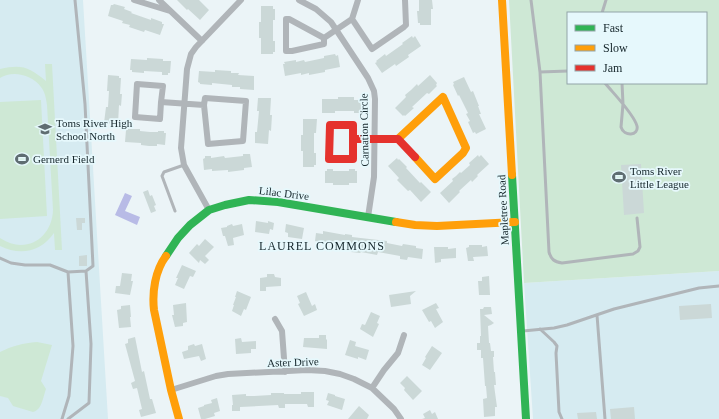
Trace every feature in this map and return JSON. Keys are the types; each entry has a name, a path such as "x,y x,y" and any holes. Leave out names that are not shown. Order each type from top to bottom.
{"street":[{"path":"134,0 171,12"},
{"path":"159,0 202,41"},
{"path":"209,210 184,165 181,148 188,62 196,47 241,0"},
{"name":"Carnation Circle","path":"299,0 316,9 331,22 368,78 374,91 374,177 368,217"},
{"path":"324,38 352,19 358,0"},
{"path":"352,19 372,49 406,25 405,0"},
{"name":"Mapletree Road","path":"502,0 526,419"},
{"path":"289,18 324,38 324,44 286,51 286,19 289,18"},
{"path":"137,84 162,86 161,102 160,119 135,117 137,84"},
{"path":"353,139 398,139 443,97 466,148 463,153 435,179 398,139"},
{"path":"205,98 246,101 243,141 208,144 204,105 205,98"},
{"path":"161,102 204,105"},
{"path":"330,125 354,125 353,139 353,159 329,159 330,125"},
{"name":"Lilac Drive","path":"179,419 171,390 154,310 153,300 156,278 163,260 178,238 190,225 209,210 249,200 278,202 415,225 437,226 515,222"},
{"path":"275,319 282,331 285,372"},
{"path":"372,388 398,353 404,335"},
{"name":"Aster Drive","path":"171,390 216,376 228,374 307,370 325,371 347,376 372,388 394,409 401,419"}],"lane":[{"path":"0,258 11,263 25,265 50,265 68,272 86,271 93,266 85,104 75,0"},
{"path":"531,0 540,72 549,252 551,259 562,263 634,254 640,247 637,218"},
{"path":"602,12 606,0"},
{"path":"540,72 567,71"},
{"path":"605,84 623,104 631,113 637,126 635,133 632,134 625,133 621,127 623,104 622,84"},
{"path":"175,211 162,176 164,172 184,165"},
{"path":"68,419 88,403 91,344 86,271"},
{"path":"62,419 69,396 73,346 68,272"},
{"path":"521,331 554,328 614,309 699,288 719,286"},
{"path":"597,315 605,419"},
{"path":"540,329 557,346 556,353 559,412 562,419"}],"shaded area":[{"name":"Toms River High School North","path":"0,0 83,0 108,419 0,419"},
{"path":"719,271 719,419 533,419 524,283"}],"green space":[{"name":"Toms River Little League","path":"509,0 719,0 719,271 524,283"},
{"path":"45,64 52,64 62,250 55,250 54,233 43,244 36,248 15,251 0,246 0,238 9,243 19,245 36,241 48,229 51,220 53,210 47,105 46,98 41,87 33,79 16,74 11,74 0,78 0,69 14,67 25,68 46,81"},
{"name":"Gernerd Field","path":"41,100 47,216 0,219 0,102"},
{"path":"37,342 52,345 41,381 46,389 40,406 33,412 13,406 8,398 0,396 0,352 18,345"}],"water":[{"path":"125,193 132,196 125,211 140,217 137,225 115,215"}],"building":[{"path":"177,0 199,0 209,10 200,20"},
{"path":"419,0 432,0 433,9 431,9 431,25 420,25 420,23 418,23 417,11 419,11"},
{"path":"114,4 125,7 124,9 132,12 131,13 162,22 162,24 164,24 160,35 129,27 130,25 122,23 123,21 108,16 111,5"},
{"path":"261,6 273,6 273,9 275,9 275,20 273,20 273,41 275,41 275,52 273,52 273,54 261,54 259,22 261,22"},
{"path":"412,36 413,38 415,36 421,46 396,66 395,64 382,73 375,63 377,62 376,61 385,54 386,56"},
{"path":"335,54 336,56 338,55 340,67 309,75 309,73 301,75 301,73 285,76 284,62 304,60 305,62"},
{"path":"147,58 171,61 170,73 168,73 168,75 162,75 162,72 144,71 144,73 132,72 132,70 130,70 131,59 147,60"},
{"path":"215,70 231,71 231,73 239,73 238,75 254,76 254,90 240,89 240,87 232,87 232,85 212,83 212,85 200,84 198,82 199,71 215,72"},
{"path":"108,75 119,76 119,78 121,78 120,94 122,94 121,106 119,105 118,124 104,123 106,107 108,107"},
{"path":"430,75 437,83 437,86 429,94 427,93 412,107 414,108 403,116 395,108 406,97 405,95"},
{"path":"464,77 471,92 473,91 479,106 481,114 479,114 486,129 476,134 475,132 473,133 468,122 470,121 466,114 468,113 453,85 453,82"},
{"path":"338,97 354,97 354,100 362,100 362,111 359,111 359,113 354,113 354,111 335,111 335,113 322,113 322,99 338,99"},
{"path":"258,98 271,98 271,131 269,130 268,144 255,143 255,132 257,132 259,111 257,111"},
{"path":"303,119 317,119 316,133 314,133 314,153 316,153 316,165 314,165 314,167 303,167 301,135 303,135"},
{"path":"140,129 140,131 150,132 164,131 164,133 166,133 165,145 157,144 157,146 149,146 141,145 141,143 125,142 126,130"},
{"path":"243,154 250,154 252,167 244,168 244,170 228,172 228,170 204,170 203,159 205,156 211,156 211,158 224,156 225,158 243,156"},
{"path":"478,155 479,157 481,155 489,164 472,182 471,180 459,191 460,192 449,203 440,193 453,181 452,179 470,165 469,163"},
{"path":"397,158 407,167 406,168 420,183 421,182 431,192 421,202 410,190 408,191 397,180 399,178 388,166"},
{"path":"641,164 644,213 624,215 621,165"},
{"path":"327,169 333,169 333,171 349,171 349,169 355,169 355,171 357,171 357,183 349,183 349,185 333,185 333,183 325,183 325,171 327,171"},
{"path":"148,190 156,205 154,206 156,211 151,213 143,192"},
{"path":"76,218 85,218 85,223 82,223 82,230 77,230"},
{"path":"256,221 268,223 268,221 274,223 273,230 270,229 269,234 255,232"},
{"path":"232,224 233,226 242,224 244,235 233,238 234,245 228,246 221,228"},
{"path":"286,224 304,228 302,239 288,237 288,233 285,232"},
{"path":"323,231 352,235 352,237 387,241 387,243 402,246 403,244 416,246 416,248 423,249 422,259 408,257 407,260 400,259 400,256 378,252 377,255 351,252 352,247 347,246 348,242 335,240 334,245 315,241 316,233 323,234"},
{"path":"205,239 214,247 205,256 209,260 205,264 200,260 199,263 189,253 197,244 199,246"},
{"path":"469,245 482,245 482,247 487,246 488,256 473,257 474,261 468,261 466,248 469,247"},
{"path":"434,247 448,247 448,249 456,248 456,258 441,259 441,262 435,263"},
{"path":"87,255 87,266 79,266 79,256"},
{"path":"182,265 196,271 193,277 190,276 184,289 175,285 178,278 176,278"},
{"path":"122,273 132,274 131,281 133,281 130,295 115,293 116,286 120,286"},
{"path":"267,274 274,274 275,277 281,278 281,286 266,287 266,291 260,291 260,278 267,277"},
{"path":"489,276 490,295 479,295 478,281 482,281 482,277"},
{"path":"237,291 251,297 246,310 244,309 241,316 232,311"},
{"path":"416,291 410,296 411,304 391,307 389,295"},
{"path":"306,292 312,306 315,304 317,310 304,316 298,304 300,303 297,296"},
{"path":"186,303 187,322 183,323 183,326 175,327 172,315 174,315 173,305"},
{"path":"436,303 439,308 436,309 443,322 435,328 431,321 429,322 422,310"},
{"path":"711,304 712,318 680,320 679,306"},
{"path":"130,305 131,327 119,328 117,310 121,309 121,306"},
{"path":"484,307 491,307 492,314 484,315 494,323 488,326 489,343 491,351 494,351 493,357 496,385 494,385 497,407 495,407 495,416 484,417 483,399 487,398 486,386 483,358 481,358 481,350 477,350 477,343 480,343 481,336 480,309 483,309"},
{"path":"371,312 380,316 377,323 379,324 373,337 360,329 362,324 365,325"},
{"path":"319,335 326,335 327,349 303,347 304,338 319,338"},
{"path":"135,337 142,372 144,371 150,399 152,399 156,413 141,417 139,410 142,409 137,388 133,389 131,383 135,381 125,344 128,343 128,339"},
{"path":"241,338 242,342 256,341 256,349 251,349 251,353 236,354 235,339"},
{"path":"350,340 356,342 355,346 369,350 366,360 345,355"},
{"path":"194,344 195,346 202,344 206,359 201,361 199,356 184,359 182,352 188,350 188,346"},
{"path":"432,346 442,353 430,370 422,365"},
{"path":"407,376 422,391 413,400 400,383"},
{"path":"301,392 314,392 314,407 308,407 307,404 285,404 285,408 279,408 278,405 240,407 240,411 232,411 232,395 246,394 246,396 254,396 271,395 271,393 301,394"},
{"path":"328,393 345,399 342,410 327,405 329,401 326,400"},
{"path":"217,398 220,411 214,413 215,416 201,419 198,408 212,403 211,400"},
{"path":"359,406 369,415 367,419 348,419"},
{"path":"634,407 635,419 611,419 610,409"},
{"path":"430,410 432,414 435,412 438,419 422,419 425,418 423,414"},
{"path":"596,412 597,419 578,419 577,413"}],"traffic: fast":[{"path":"512,175 526,419"},
{"path":"166,256 178,238 190,225 209,210 249,200 278,202 396,222"}],"traffic: slow":[{"path":"502,0 512,175"},
{"path":"398,139 443,97 466,148 463,153 435,179 415,157"},
{"path":"396,222 437,226 515,222"},
{"path":"166,256 159,268 155,282 153,296 154,310 171,390 179,419"}],"traffic: jam":[{"path":"353,139 353,125 330,125 329,159 353,159 353,139 398,139 415,157"}],"place":[{"name":"Toms River High School North","path":"45,129"},
{"name":"Gernerd Field","path":"22,159"},
{"name":"Toms River Little League","path":"619,177"}],"district":[{"name":"LAUREL COMMONS","path":"322,246"}]}
